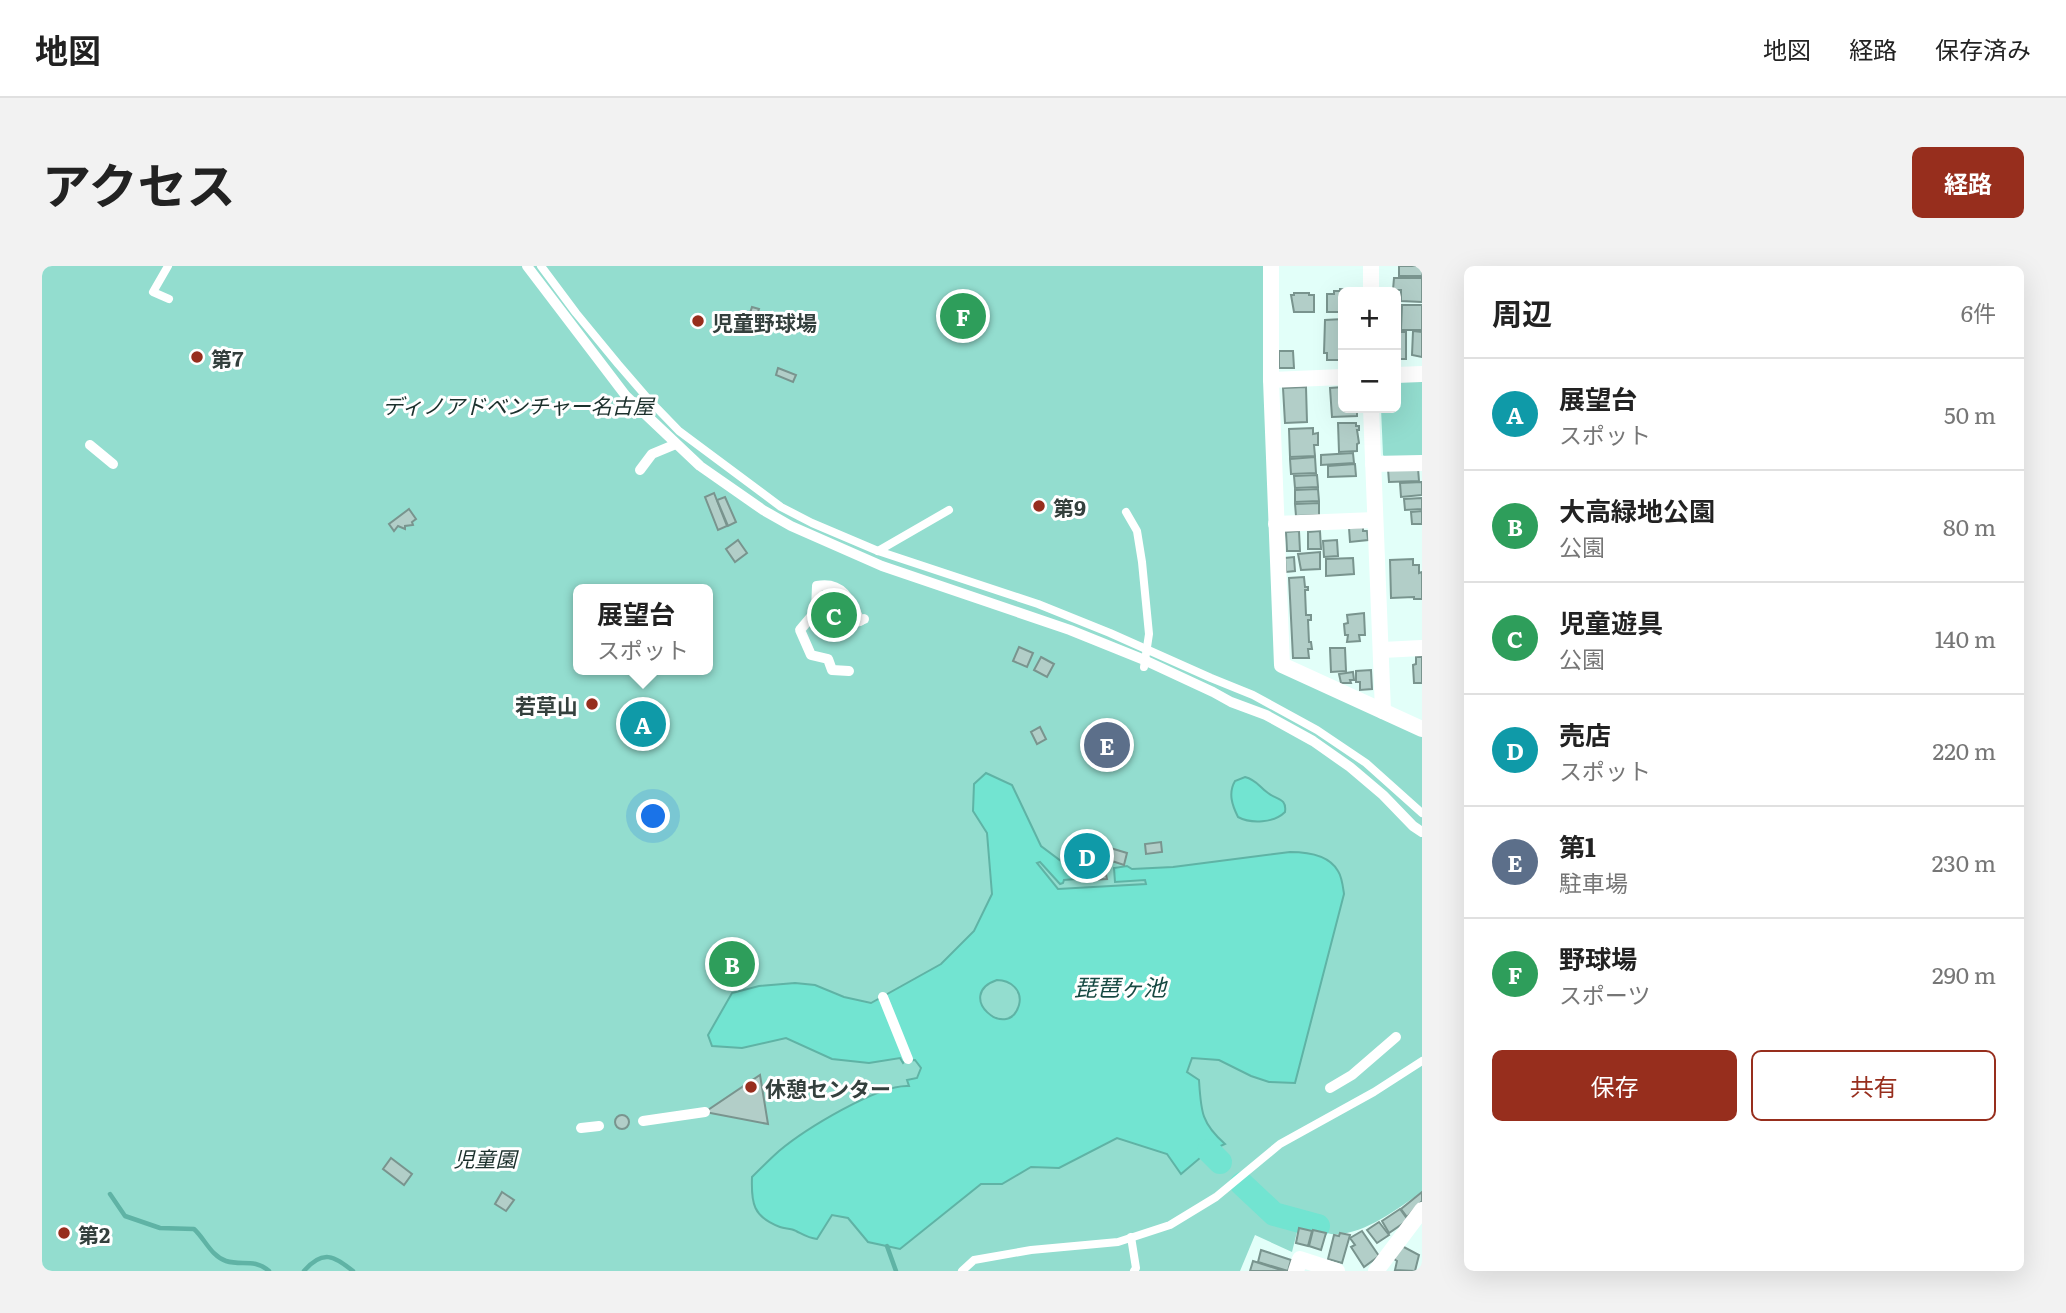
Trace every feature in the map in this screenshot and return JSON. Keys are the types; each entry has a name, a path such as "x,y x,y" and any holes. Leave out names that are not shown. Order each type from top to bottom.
{"street":[{"path":"527,266 626,396 700,466 763,510 832,545 900,573 1070,630 1145,659 1224,700 1266,715 1313,741 1350,766 1422,832"},
{"path":"1271,266 1270,380 1282,665 1422,729"},
{"path":"1371,266 1371,287"},
{"path":"1401,375 1422,374"},
{"path":"1270,380 1338,377"},
{"path":"1371,413 1383,711"},
{"path":"640,470 652,454 676,444"},
{"path":"90,445 113,464"},
{"path":"1373,464 1422,463"},
{"path":"1276,524 1375,520"},
{"path":"835,631 863,619 850,598 838,589 827,584 817,586 817,611 800,630 811,655 828,659 832,670 849,671"},
{"path":"1382,650 1422,648"},
{"path":"883,997 908,1059"},
{"path":"1330,1088 1352,1075 1396,1037"},
{"path":"643,1121 705,1112"},
{"path":"582,1128 599,1126"},
{"path":"1376,1271 1422,1210"},
{"path":"1296,1271 1300,1259 1337,1271"}],"lane":[{"path":"168,266 153,292 169,299"},
{"path":"541,266 618,364 679,431 781,507 878,551 1038,604 1145,659 1253,695 1317,730 1366,764 1422,813"},
{"path":"878,551 949,510"},
{"path":"1126,512 1137,531 1142,562 1149,634 1145,659"},
{"path":"1224,700 1230,686"},
{"path":"962,1271 974,1260 1031,1250 1118,1242 1170,1225 1216,1197 1280,1144 1422,1062"},
{"path":"1131,1237 1136,1268 1134,1271"}],"green space":[{"path":"42,266 1265,266 1276,668 1422,736 1422,1192 1379,1220 1355,1231 1331,1234 1299,1224 1292,1252 1255,1235 1240,1271 42,1271"},
{"path":"1422,380 1422,459 1387,460 1383,455 1381,413 1401,413 1401,381"}],"water":[{"name":"琵琶ヶ池","path":"986,773 1012,785 1041,846 1061,861 1088,869 1088,878 1064,880 1060,884 1040,862 1037,863 1058,889 1146,884 1145,880 1115,882 1114,868 1127,866 1132,869 1173,867 1290,852 1317,856 1329,861 1338,871 1344,894 1295,1083 1269,1082 1219,1060 1192,1058 1187,1072 1199,1080 1204,1116 1211,1129 1225,1144 1207,1152 1181,1174 1167,1154 1117,1138 1059,1168 1031,1167 1002,1184 981,1184 900,1249 868,1242 848,1218 832,1215 817,1239 782,1228 759,1214 753,1202 752,1177 779,1151 842,1110 879,1092 909,1086 907,1080 917,1078 921,1068 915,1060 903,1063 900,1058 869,1063 832,1059 786,1038 742,1048 712,1046 708,1035 732,993 759,986 795,983 815,985 844,997 871,1003 941,964 974,931 992,894 987,833 973,811 974,784","holes":["1002,980 1017,990 1020,1000 1013,1015 1005,1019 996,1018 987,1012 980,996 985,987"]},
{"path":"1245,777 1283,802 1285,812 1262,821 1249,821 1238,817 1231,794 1235,781"}],"building":[{"path":"1399,266 1422,266 1422,276 1399,276"},
{"path":"1394,278 1422,278 1422,302 1401,301 1401,287 1393,287"},
{"path":"1334,291 1338,291 1338,312 1327,312 1327,294 1334,294"},
{"path":"1291,295 1314,295 1314,312 1294,312"},
{"path":"1402,305 1422,305 1422,330 1401,330"},
{"path":"752,307 759,309 754,324 747,322"},
{"path":"1338,319 1338,360 1327,360 1327,353 1324,353 1325,320"},
{"path":"1413,331 1422,332 1422,357 1412,355"},
{"path":"1401,332 1406,332 1406,359 1401,359"},
{"path":"1279,351 1293,351 1294,368 1279,368"},
{"path":"778,368 796,375 793,382 776,375"},
{"path":"1306,387 1307,422 1285,423 1283,388"},
{"path":"1338,387 1338,413 1357,413 1357,416 1332,417 1330,388"},
{"path":"1338,423 1356,423 1356,426 1359,426 1357,451 1339,452"},
{"path":"1313,428 1313,434 1318,433 1318,445 1314,445 1315,456 1290,457 1289,429"},
{"path":"1353,453 1354,463 1321,465 1321,455"},
{"path":"1315,457 1316,473 1291,474 1290,459"},
{"path":"1355,464 1356,476 1328,477 1328,466"},
{"path":"1418,468 1419,481 1389,482 1388,469"},
{"path":"1317,475 1318,487 1295,488 1294,476"},
{"path":"1422,482 1422,495 1401,497 1400,483"},
{"path":"1318,489 1319,501 1295,502 1295,490"},
{"path":"714,493 727,526 718,530 705,497"},
{"path":"725,497 736,522 728,526 717,500"},
{"path":"1422,498 1422,509 1405,510 1404,499"},
{"path":"1319,503 1319,515 1296,516 1295,504"},
{"path":"409,509 416,519 412,522 413,525 405,526 405,529 398,526 394,531 389,524"},
{"path":"1422,511 1422,524 1412,524 1411,512"},
{"path":"1363,527 1363,531 1367,531 1368,540 1350,542 1349,528"},
{"path":"1299,531 1300,551 1287,551 1286,532"},
{"path":"1320,531 1321,549 1308,549 1308,532"},
{"path":"738,540 747,553 735,562 726,549"},
{"path":"1337,540 1338,556 1324,557 1323,541"},
{"path":"1320,552 1320,569 1301,570 1298,554"},
{"path":"1294,557 1295,571 1286,572 1285,558"},
{"path":"1353,558 1354,574 1326,576 1326,559"},
{"path":"1413,559 1413,565 1419,565 1419,573 1422,572 1422,599 1391,598 1390,560"},
{"path":"1304,577 1305,587 1308,587 1308,590 1305,590 1306,615 1311,615 1311,620 1308,620 1312,649 1308,649 1309,658 1293,658 1289,578"},
{"path":"1364,613 1365,635 1359,635 1360,641 1347,642 1348,635 1345,635 1344,624 1348,623 1347,615"},
{"path":"1019,647 1033,653 1027,667 1013,661"},
{"path":"1330,648 1345,648 1346,671 1331,672"},
{"path":"1041,657 1054,664 1047,677 1034,670"},
{"path":"1416,657 1422,657 1422,683 1414,683 1413,665 1416,664"},
{"path":"1371,670 1372,689 1360,690 1360,682 1356,682 1356,671"},
{"path":"1353,672 1354,680 1350,680 1351,683 1341,683 1339,674"},
{"path":"1040,727 1046,739 1037,744 1031,732"},
{"path":"1161,842 1162,852 1146,854 1145,844"},
{"path":"1070,847 1103,850 1096,870 1078,866 1080,859 1067,853"},
{"path":"1104,848 1127,853 1124,865 1112,861 1110,867 1098,865"},
{"path":"1105,870 1107,879 1090,880 1089,874"},
{"name":"休憩センター","path":"760,1075 768,1124 705,1112"},
{"path":"622,1115 627,1117 627,1127 622,1129 617,1127 615,1122 617,1117"},
{"path":"391,1158 412,1174 404,1185 383,1169"},
{"path":"502,1192 514,1200 506,1211 495,1204"},
{"path":"1422,1192 1422,1201 1407,1217 1401,1209"},
{"path":"1400,1209 1408,1220 1389,1233 1382,1221"},
{"path":"1379,1222 1389,1235 1377,1243 1367,1230"},
{"path":"1299,1228 1312,1231 1308,1246 1296,1243"},
{"path":"1313,1230 1326,1233 1321,1250 1309,1246"},
{"path":"1362,1231 1379,1256 1364,1267 1351,1247 1355,1245 1350,1238"},
{"path":"1340,1233 1350,1235 1342,1263 1328,1259 1334,1235 1339,1236"},
{"path":"1400,1245 1419,1255 1415,1271 1395,1270 1397,1261 1394,1259"},
{"path":"1261,1250 1291,1260 1288,1271 1258,1262"},
{"path":"1253,1261 1284,1271 1250,1271"}],"waterway":[{"path":"1209,1151 1220,1162"},
{"path":"1242,1184 1274,1214 1318,1226"},
{"path":"110,1194 125,1216 160,1228 194,1229 221,1259 253,1263 269,1271"},
{"path":"887,1246 896,1271"},
{"path":"304,1271 323,1257 334,1259 353,1271"}],"place":[{"name":"野球場","path":"963,316"},
{"name":"児童野球場","path":"698,321"},
{"name":"第7","path":"197,357"},
{"name":"第9","path":"1039,506"},
{"name":"児童遊具","path":"834,615"},
{"name":"若草山","path":"592,704"},
{"name":"展望台","path":"643,724"},
{"name":"第1","path":"1107,745"},
{"name":"売店","path":"1087,856"},
{"name":"大高緑地公園","path":"732,964"},
{"name":"休憩センター","path":"751,1087"},
{"name":"第2","path":"64,1233"}],"park label":[{"name":"ディノアドベンチャー名古屋","path":"518,404"},
{"name":"児童園","path":"485,1157"}]}
